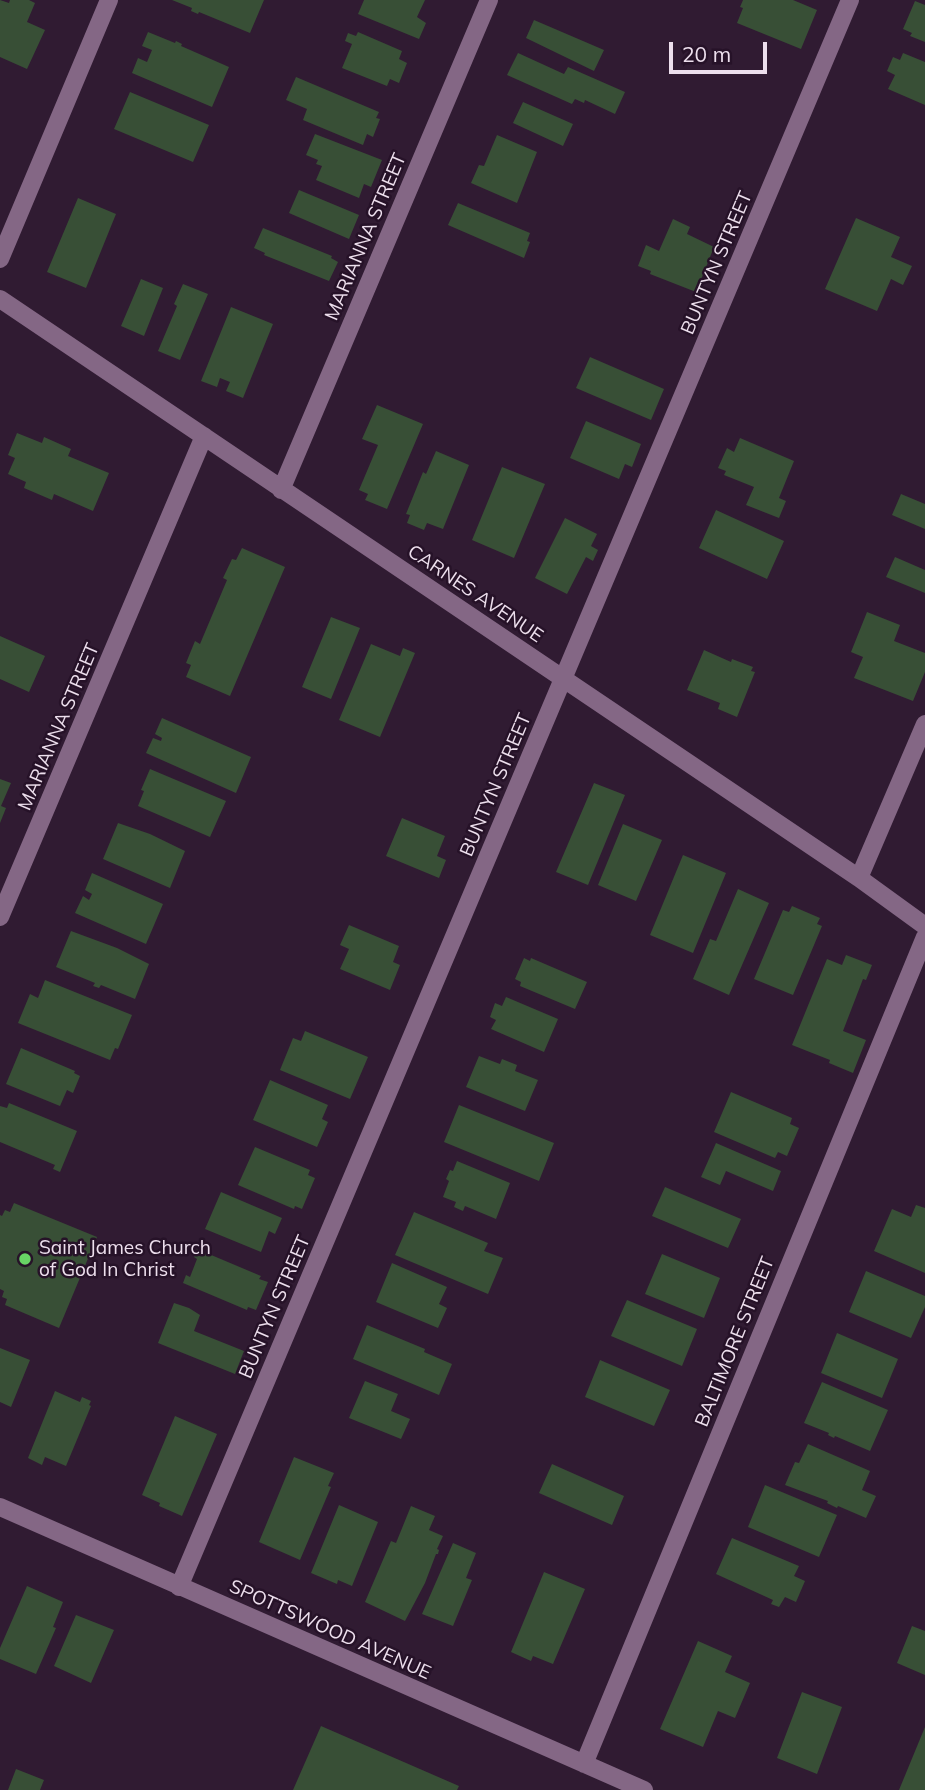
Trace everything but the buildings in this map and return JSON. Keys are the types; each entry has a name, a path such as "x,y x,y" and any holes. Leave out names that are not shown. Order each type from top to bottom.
{"street":[{"path":"0,259 109,0"},
{"name":"MARIANNA STREET","path":"281,490 489,0"},
{"name":"BUNTYN STREET","path":"179,1587 850,0"},
{"name":"CARNES AVENUE","path":"0,299 565,678 925,926"},
{"name":"MARIANNA STREET","path":"0,918 204,436"},
{"path":"859,878 925,724"},
{"name":"BALTIMORE STREET","path":"584,1764 925,937"},
{"name":"SPOTTSWOOD AVENUE","path":"0,1507 644,1790"}],"place":[{"name":"Saint James Church of God In Christ","path":"25,1259"}]}
